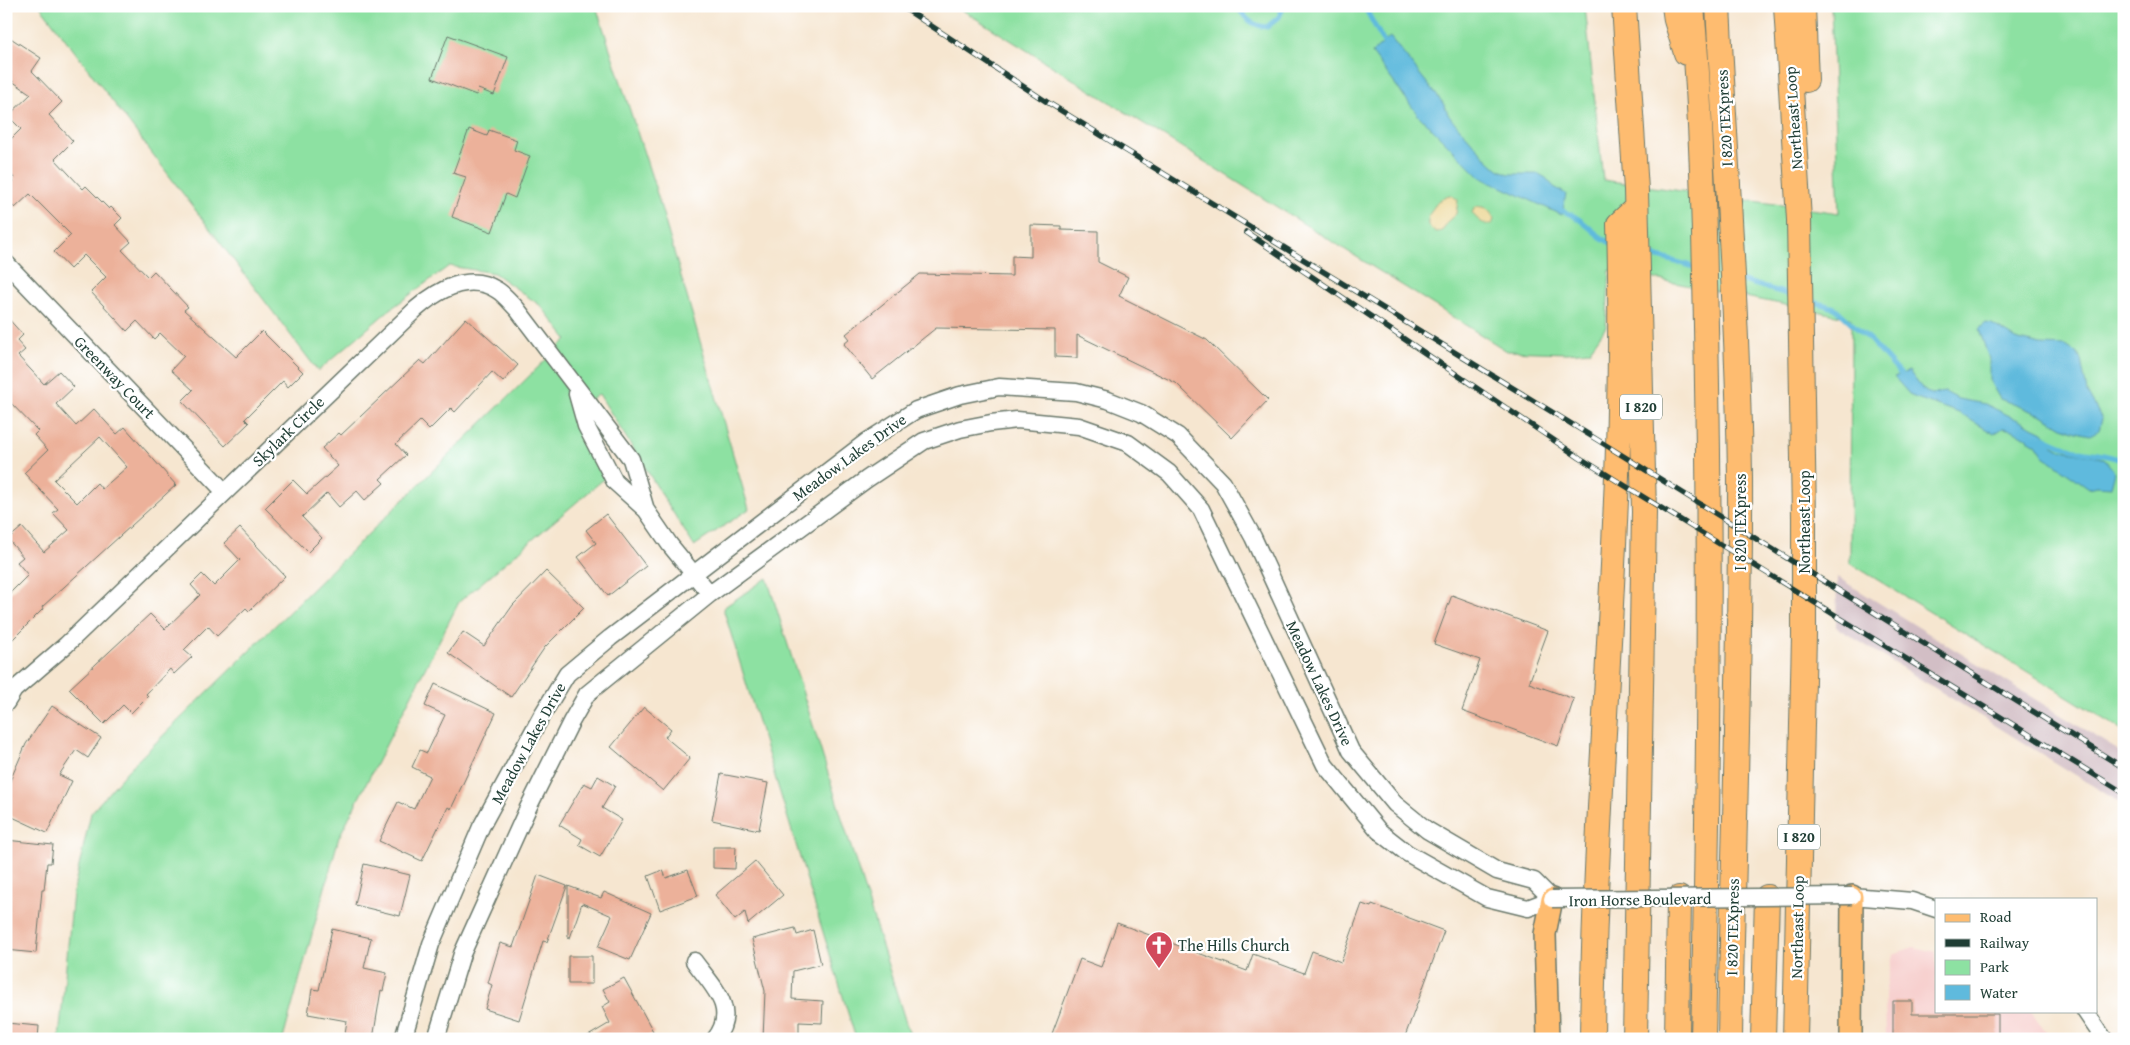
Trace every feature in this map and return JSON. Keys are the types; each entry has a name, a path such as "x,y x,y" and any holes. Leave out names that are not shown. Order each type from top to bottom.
{"highway":[{"name":"I 820","path":"1624,6 1636,199 1630,294 1644,519 1635,1039"},
{"path":"1674,6 1676,20 1698,92"},
{"name":"I 820 TEXpress","path":"1692,6 1698,92 1706,310 1709,597 1703,1039"},
{"name":"I 820 TEXpress","path":"1718,6 1730,206 1740,476 1740,597 1730,1039"},
{"path":"1720,53 1733,6"},
{"name":"Northeast Loop","path":"1786,6 1800,222 1802,319 1804,635 1795,1039"},
{"path":"1800,222 1811,207 1803,6"},
{"path":"1592,1039 1605,694 1630,294"},
{"path":"1763,1039 1767,897"},
{"path":"1677,1039 1679,898"}],"main road":[{"path":"1851,1039 1852,896"},
{"path":"1548,1039 1545,934 1552,899"}],"street":[{"name":"Greenway Court","path":"6,264 224,491"},
{"name":"Skylark Circle","path":"9,692 66,644 430,296 446,288 464,283 482,284 497,290 517,309 631,459 646,510"},
{"name":"Skylark Circle","path":"575,387 586,426 615,482 646,510 670,545 710,594"},
{"name":"Meadow Lakes Drive","path":"403,1039 431,944 481,827 567,674 610,638 866,442 916,410 960,396 999,387 1076,392 1108,400 1141,413 1178,436 1223,483 1253,537 1351,751 1395,804 1427,830 1497,871 1534,881 1552,899 1528,908 1487,898 1406,853 1379,831 1325,765 1201,509 1169,473 1128,443 1078,426 1017,420 960,428 924,441 867,479 710,594 587,694 528,808 466,945 436,1039"},
{"name":"Iron Horse Boulevard","path":"1552,899 1852,896 1912,901 1935,909"},
{"path":"694,961 721,998 726,1016 723,1029 715,1039"},
{"path":"2086,1012 2104,1039"}],"shaded area":[{"path":"1837,577 2124,754 2124,805 1836,627"},
{"path":"1914,947 1935,952 1935,1012 2032,1012 2051,1039 1886,1039 1885,993 1893,954"}],"green space":[{"path":"40,6 596,6 655,187 749,509 694,546 599,394 574,414 604,479 459,602 339,837 283,1039 59,1039 73,893 91,813 128,770 567,339 541,306 494,273 449,266 388,311 318,371"},
{"path":"956,6 1585,6 1603,180 1839,213 1831,6 2124,6 2124,731 1850,563 1851,318 1610,270 1606,327 1589,351 1567,353 1507,351"},
{"path":"767,578 911,1039 856,1039 723,608"}],"sand":[{"path":"1451,195 1458,200 1456,214 1448,221 1443,230 1439,232 1434,231 1428,225 1431,211 1442,198"},
{"path":"1476,207 1482,207 1491,213 1494,219 1492,225 1483,223 1475,217 1472,212"}],"water":[{"path":"1390,37 1443,103 1449,116 1498,169 1509,174 1539,174 1546,178 1554,187 1566,194 1562,215 1480,177 1418,115 1372,53"},
{"path":"1986,323 1992,324 2018,340 2041,345 2066,346 2078,354 2081,360 2087,392 2102,419 2099,430 2090,435 2077,432 2062,427 2042,415 2000,399 1989,380 1989,359 1979,329"},
{"path":"1909,371 1924,391 1932,394 1945,392 1958,399 1985,404 2043,432 2052,444 2062,450 2096,456 2105,460 2115,472 2111,487 2097,486 2089,488 2044,456 2036,444 2013,430 2003,428 1994,434 1959,413 1911,396 1894,377"}],"building":[{"path":"6,35 41,58 32,71 62,102 49,115 73,141 55,159 83,189 86,186 109,209 111,207 122,218 115,225 131,242 122,250 148,277 154,271 188,307 184,310 236,357 262,331 303,372 288,387 283,381 245,419 249,423 225,446 182,401 193,390 171,370 184,356 160,333 154,339 137,321 127,331 91,292 106,277 84,255 70,269 54,252 71,235 30,194 15,208 6,200 6,187 15,179 6,169 6,144 21,129 8,116 31,94 6,77"},
{"path":"448,35 508,57 494,95 478,89 476,95 432,78"},
{"path":"469,129 487,136 489,130 517,140 514,150 530,156 515,198 506,194 492,232 452,217 466,177 453,173"},
{"path":"1031,225 1061,226 1061,230 1098,231 1098,262 1128,277 1119,296 1207,340 1268,400 1232,438 1176,383 1077,335 1077,358 1055,357 1055,330 936,328 872,379 844,344 850,339 846,334 920,274 1012,276 1012,256 1031,257"},
{"path":"6,316 23,335 17,341 25,350 18,356 44,384 59,371 74,387 56,404 76,426 94,409 117,434 125,427 176,485 42,607 43,609 6,646 6,597 28,575 17,562 23,557 8,539 22,527 44,552 69,530 53,513 58,509 24,473 48,450 34,435 38,431 6,398","holes":["100,437 127,467 102,489 97,483 77,503 54,480"]},
{"path":"466,318 518,365 503,382 492,372 455,412 451,408 429,430 420,421 396,444 406,455 380,479 384,483 365,500 357,491 339,507 327,493 302,517 322,538 308,552 265,508 293,480 307,494 338,466 322,448 339,433 341,435 420,360 425,364"},
{"path":"606,514 646,566 608,596 578,557 596,543 586,530"},
{"path":"240,528 285,576 249,611 246,608 217,636 208,626 184,650 192,657 174,674 170,669 131,713 123,705 104,724 69,689 150,614 165,629 200,595 191,585 202,574 214,586 240,560 224,543"},
{"path":"546,571 584,608 545,647 511,697 448,653 463,632 484,646 513,605"},
{"path":"1452,595 1548,631 1529,683 1574,699 1558,746 1462,711 1480,660 1434,644"},
{"path":"435,684 496,713 451,809 448,807 422,861 379,841 398,802 414,809 430,776 412,767 420,750 427,753 445,715 425,706"},
{"path":"52,706 101,738 88,758 76,750 59,775 72,781 47,833 6,814 6,790 26,744"},
{"path":"644,707 671,729 665,737 690,758 663,791 611,747"},
{"path":"721,774 768,783 759,830 712,820"},
{"path":"598,776 615,786 602,808 622,820 600,857 579,845 582,839 559,825 584,783 592,787"},
{"path":"6,840 53,845 51,863 47,863 44,890 42,890 36,953 6,950"},
{"path":"713,847 736,847 735,869 713,868"},
{"path":"755,861 783,895 748,924 745,912 735,920 715,895"},
{"path":"364,864 410,875 400,916 355,905"},
{"path":"663,870 666,878 688,870 698,896 660,910 648,876"},
{"path":"538,875 567,886 547,942 543,941 519,1020 485,1009 492,985 488,983 500,943 513,947"},
{"path":"568,886 601,898 604,892 651,913 630,960 598,947 612,916 582,903 570,938 568,937"},
{"name":"The Hills Church","path":"1362,904 1371,907 1372,904 1444,931 1404,1039 1050,1039 1080,959 1101,967 1117,923 1247,971 1253,954 1304,973 1312,951 1341,962"},
{"path":"795,928 797,935 813,930 821,964 793,971 792,999 823,1001 822,1023 799,1022 799,1039 763,1039 765,991 752,939"},
{"path":"332,929 371,938 364,968 387,973 383,991 381,990 373,1039 344,1039 347,1021 308,1014 312,989 319,990"},
{"path":"568,956 592,956 592,984 568,984"},
{"path":"624,978 654,1033 643,1039 583,1039 610,1023 602,1007 610,1002 603,989"},
{"path":"1893,1001 1912,1001 1912,1014 1998,1014 1998,1039 1893,1039"},
{"path":"6,1023 39,1026 38,1039 6,1039"}],"waterway":[{"path":"1237,6 1249,21 1267,27 1279,17 1284,6"},
{"path":"1364,6 1387,48"},
{"path":"1558,209 1582,221 1603,239 1614,244"},
{"path":"1644,253 1698,268"},
{"path":"1740,280 1794,296"},
{"path":"1807,300 1835,308 1871,341 1905,379"},
{"path":"2044,437 2071,449 2124,461"}],"railway":[{"path":"901,6 1047,102 1596,439 2124,768"},
{"path":"1246,232 1580,458 2124,793"}],"place":[{"name":"The Hills Church","path":"1159,969"}]}
